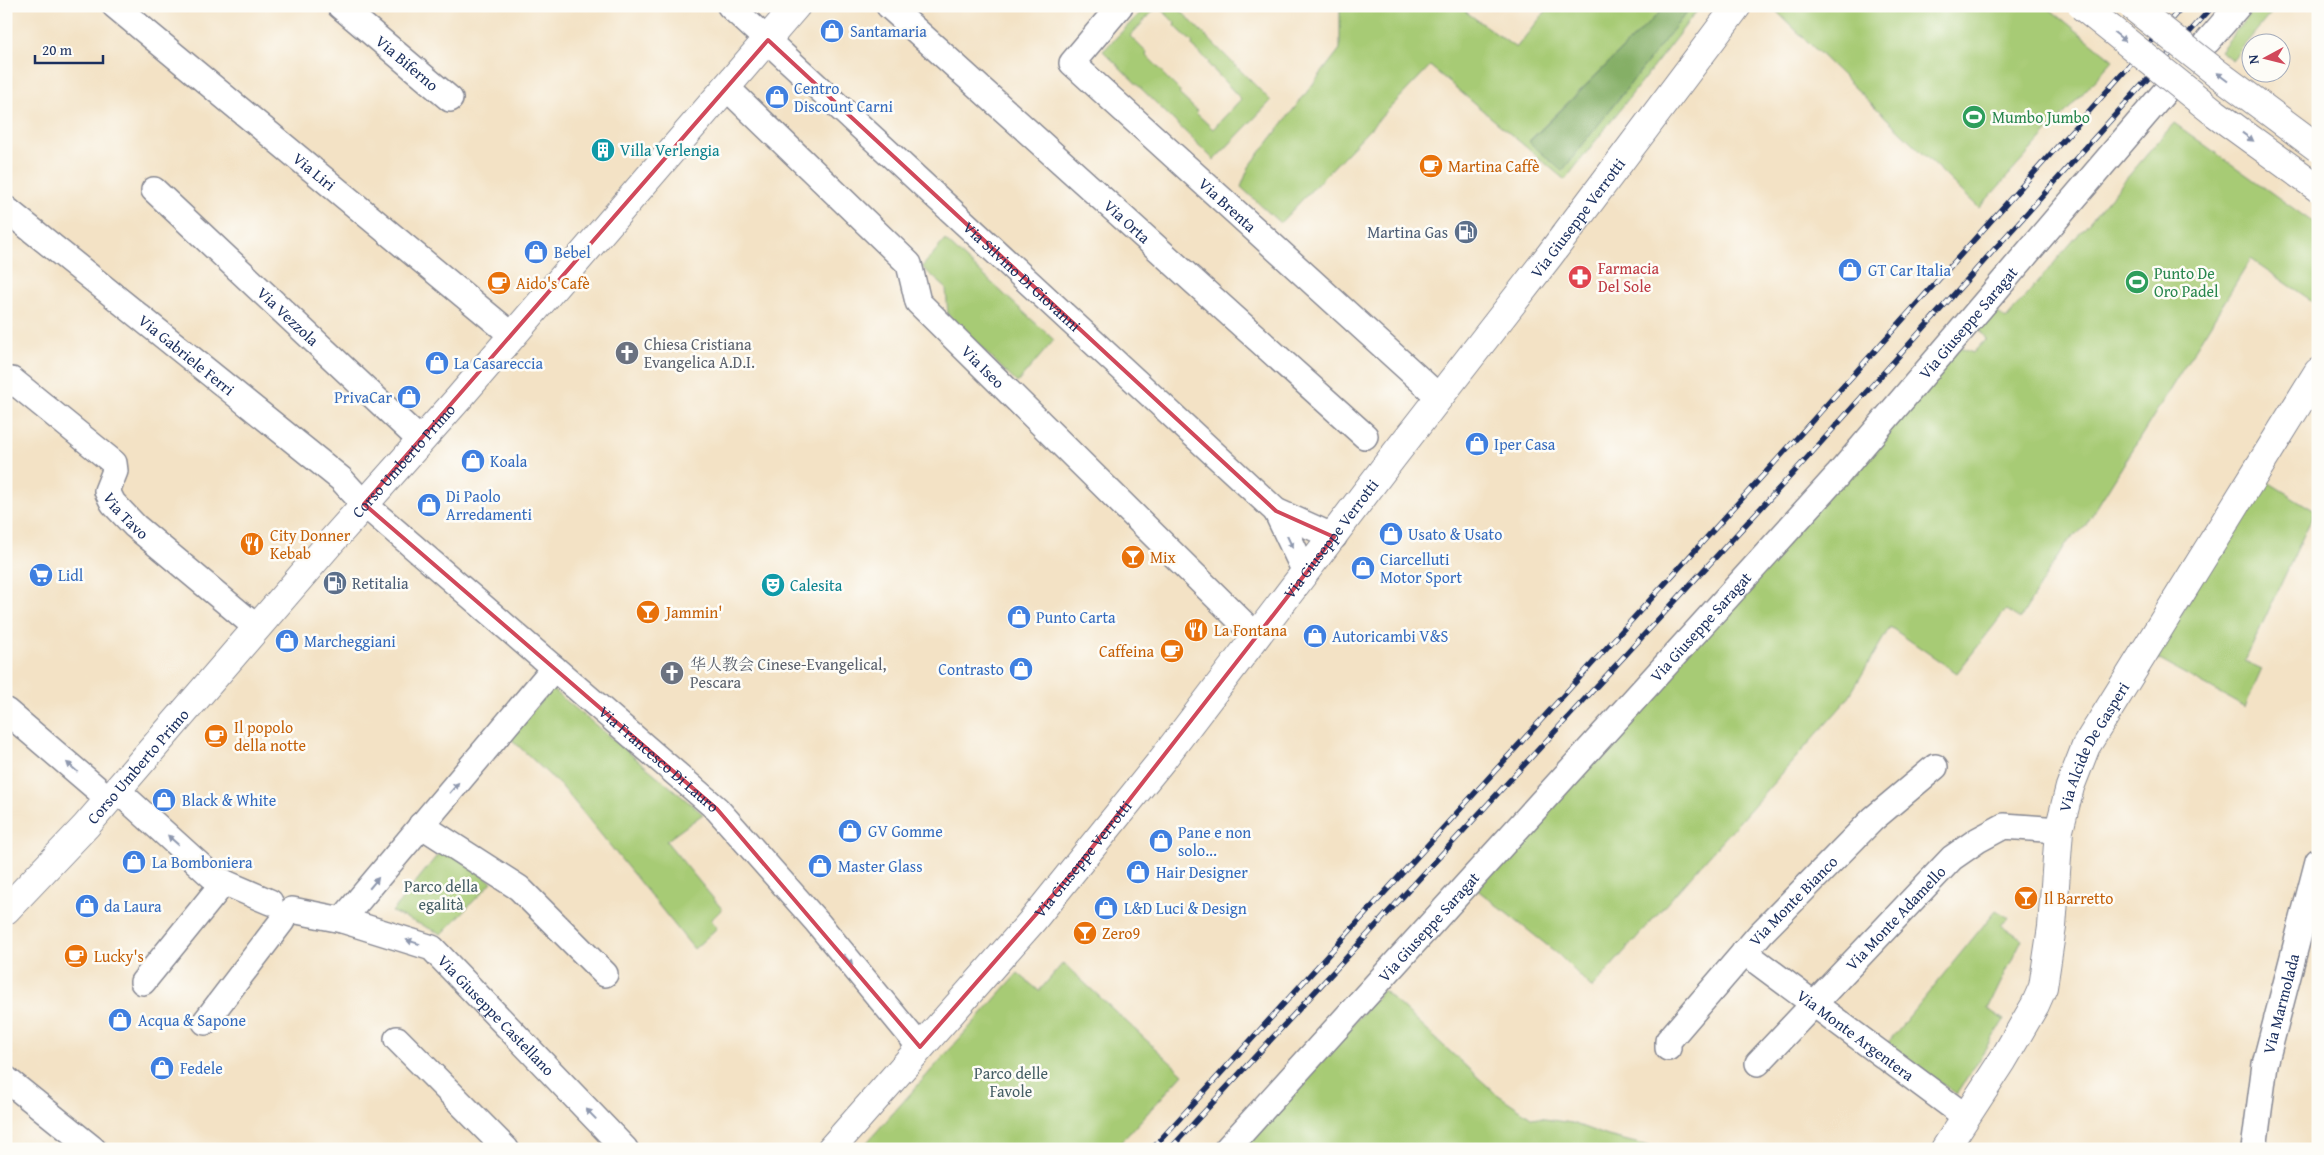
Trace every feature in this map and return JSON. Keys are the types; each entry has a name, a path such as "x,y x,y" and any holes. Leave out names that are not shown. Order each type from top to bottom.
{"main road":[{"name":"Corso Umberto Primo","path":"6,910 113,795 256,627 513,336 796,6"},
{"name":"Via Giuseppe Verrotti","path":"831,1149 970,993 1073,872 1181,736 1305,572 1334,537 1438,397 1543,264 1737,6"},
{"path":"2082,6 2215,113 2318,188"},
{"path":"2132,6 2216,73 2318,148"},
{"name":"Via Alcide De Gasperi","path":"1944,1149 2012,1045 2043,987 2052,927 2059,830 2070,787 2086,746 2318,372"}],"street":[{"name":"Via Liri","path":"115,6 513,336"},
{"name":"Via Biferno","path":"340,6 450,99"},
{"name":"Via Silvino Di Giovanni","path":"730,6 1276,510 1334,537"},
{"name":"Via Orta","path":"889,6 1365,436"},
{"name":"Via Brenta","path":"1120,6 1072,63 1438,397"},
{"path":"2208,41 2238,6"},
{"name":"Via Iseo","path":"727,88 909,264 918,302 1256,636"},
{"name":"Via Giuseppe Saragat","path":"1227,1149 1837,476 2163,94"},
{"name":"Via Vezzola","path":"154,190 421,441"},
{"name":"Via Gabriele Ferri","path":"6,209 341,479 364,504"},
{"name":"Via Tavo","path":"6,386 12,380 114,463 115,471 106,491 112,503 135,526 256,627"},
{"name":"Via Francesco Di Lauro","path":"364,504 717,808 817,922 920,1047"},
{"name":"Via Silvino Di Giovanni","path":"1276,510 1305,572"},
{"path":"342,920 554,668"},
{"name":"Via Giuseppe Castellano","path":"6,711 214,878 281,911 342,920 432,948 625,1149"},
{"name":"Via Monte Bianco","path":"1668,1048 1668,1041 1744,952 1873,819 1935,767"},
{"path":"422,825 519,888 605,974"},
{"name":"Via Monte Adamello","path":"1758,1063 1952,858 1978,840 2004,826 2059,830"},
{"name":"Via Marmolada","path":"2254,1149 2265,1064 2318,861"},
{"path":"143,982 224,882"},
{"path":"205,1022 281,911"},
{"name":"Via Monte Argentera","path":"1744,952 1966,1118"},
{"path":"397,1039 506,1149"},
{"path":"6,1079 92,1149"}],"highlighted area":[{"path":"768,40 1276,511 1334,537 1073,872 920,1047 717,809 364,504"}],"green space":[{"path":"1147,6 1158,6 1176,6 1271,101 1214,160 1103,51","holes":["1158,6 1175,23 1174,25 1193,43 1191,45 1209,62 1208,64 1241,99 1213,129 1179,94 1181,92 1130,36"]},
{"path":"1340,6 1470,6 1466,12 1516,48 1550,6 1666,6 1529,141 1562,171 1690,8 1688,6 1700,7 1565,180 1430,66 1280,223 1241,187 1249,167 1340,49"},
{"path":"1666,6 1690,8 1562,171 1529,142"},
{"name":"Mumbo Jumbo","path":"1771,6 2046,6 2113,60 1979,208"},
{"path":"2256,6 2277,6 2255,32 2242,32 2242,48 2232,60 2220,51"},
{"path":"2174,123 2318,226 2318,305 2251,259 2084,528 2065,544 2020,619 2006,610 1957,673 1890,627 1847,700 1592,988 1558,954 1475,888 1960,348 1973,353 1986,339 1978,328 1993,309 2006,319"},
{"path":"945,240 1054,340 1017,383 948,315 946,288 922,267"},
{"path":"2260,477 2315,511 2245,661 2262,669 2245,707 2156,658"},
{"path":"552,689 703,814 666,841 722,909 711,920 717,928 694,949 564,789 509,737"},
{"name":"Parco della egalità","path":"443,848 492,882 442,934 392,912"},
{"path":"1996,910 2009,918 2001,925 2022,939 1988,1009 2004,1020 1957,1094 1885,1046"},
{"name":"Parco delle Favole","path":"1063,963 1183,1074 1115,1149 861,1149 1018,973 1039,991"},
{"path":"1383,990 1494,1092 1531,1117 1572,1123 1608,1136 1660,1149 1242,1149"}],"railway":[{"path":"1152,1149 1796,439 2183,6"},
{"path":"1170,1149 1807,458 2213,6"}],"place":[{"name":"Santamaria","path":"832,31"},
{"name":"Centro Discount Carni","path":"777,97"},
{"name":"Mumbo Jumbo","path":"1974,117"},
{"name":"Villa Verlengia","path":"603,150"},
{"name":"Martina Caffè","path":"1431,166"},
{"name":"Martina Gas","path":"1466,232"},
{"name":"Bebel","path":"536,252"},
{"name":"GT Car Italia","path":"1850,270"},
{"name":"Farmacia Del Sole","path":"1580,277"},
{"name":"Punto De Oro Padel","path":"2137,282"},
{"name":"Aido's Cafè","path":"499,283"},
{"name":"Chiesa Cristiana Evangelica A.D.I.","path":"627,353"},
{"name":"La Casareccia","path":"437,363"},
{"name":"PrivaCar","path":"409,397"},
{"name":"Iper Casa","path":"1477,444"},
{"name":"Koala","path":"473,461"},
{"name":"Di Paolo Arredamenti","path":"429,505"},
{"name":"Usato & Usato","path":"1391,534"},
{"name":"City Donner Kebab","path":"252,544"},
{"name":"Mix","path":"1133,557"},
{"name":"Ciarcelluti Motor Sport","path":"1363,568"},
{"name":"Lidl","path":"41,575"},
{"name":"Retitalia","path":"335,583"},
{"name":"Calesita","path":"773,585"},
{"name":"Jammin'","path":"648,612"},
{"name":"Punto Carta","path":"1019,617"},
{"name":"La Fontana","path":"1196,630"},
{"name":"Autoricambi V&S","path":"1315,636"},
{"name":"Marcheggiani","path":"287,641"},
{"name":"Caffeina","path":"1172,651"},
{"name":"Contrasto","path":"1021,669"},
{"name":"华人教会 Cinese-Evangelical, Pescara","path":"672,673"},
{"name":"Il popolo della notte","path":"216,736"},
{"name":"Black & White","path":"164,800"},
{"name":"GV Gomme","path":"850,831"},
{"name":"Pane e non solo...","path":"1161,841"},
{"name":"La Bomboniera","path":"134,862"},
{"name":"Master Glass","path":"820,866"},
{"name":"Hair Designer","path":"1138,872"},
{"name":"Il Barretto","path":"2026,898"},
{"name":"da Laura","path":"87,906"},
{"name":"L&D Luci & Design","path":"1106,908"},
{"name":"Zero9","path":"1085,933"},
{"name":"Lucky's","path":"76,956"},
{"name":"Acqua & Sapone","path":"120,1020"},
{"name":"Fedele","path":"162,1068"}]}
